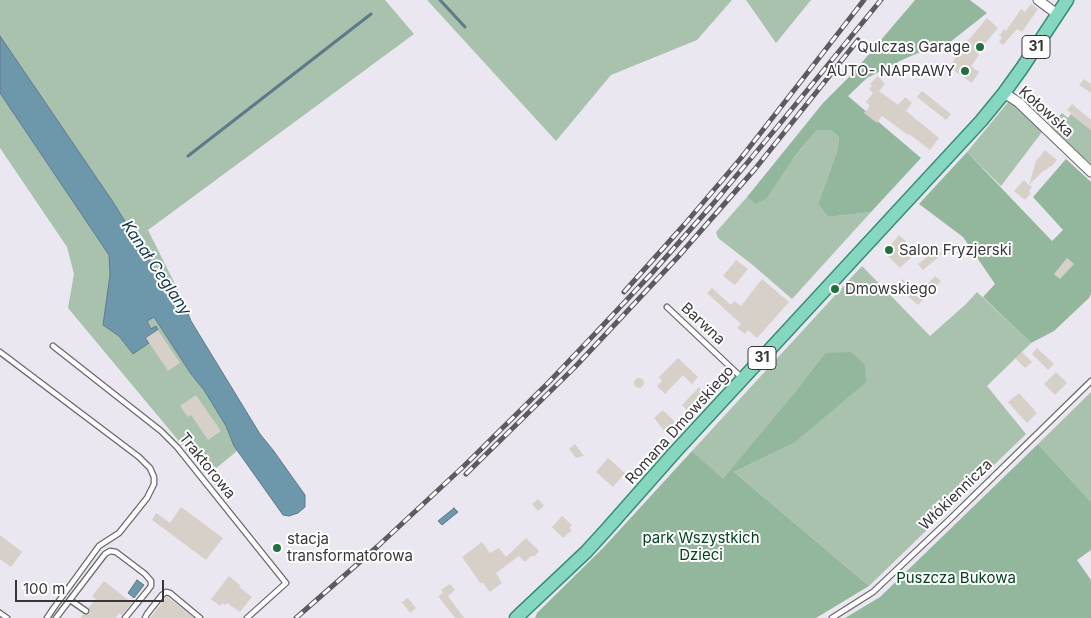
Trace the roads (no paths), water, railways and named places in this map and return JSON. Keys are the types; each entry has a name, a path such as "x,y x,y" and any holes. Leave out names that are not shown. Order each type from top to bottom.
{"main road":[{"name":"31","path":"1004,93 1066,0"},
{"name":"Romana Dmowskiego","path":"518,617 586,552 675,452 964,140 1004,93"}],"street":[{"path":"1038,0 1057,14"},
{"name":"Kołowska","path":"1004,93 1018,102 1091,172"}],"lane":[{"name":"Barwna","path":"667,307 743,379"},
{"name":"Traktorowa","path":"54,346 160,431 177,447 286,583 247,618"},
{"path":"0,352 139,457 150,468 154,477 154,484 147,498 119,533 99,546 47,618"},
{"name":"Włókiennicza","path":"832,618 873,592 1091,381"},
{"path":"58,617 105,554 112,551 145,574 151,581 151,586 125,618"},
{"path":"145,618 146,614 166,592 170,593 200,618"},
{"path":"70,600 86,611"},
{"path":"0,613 7,618"}],"water":[{"path":"0,36 113,202 169,292 180,294 191,321 260,434 305,495 305,507 298,513 289,516 283,515 234,446 226,426 204,390 191,374 154,317 147,321 151,329 156,326 158,330 146,338 149,343 133,354 119,336 103,325 110,275 109,255 0,93"},
{"path":"454,508 458,512 442,525 438,521"},
{"path":"137,580 144,585 134,598 128,593"}],"waterway":[{"path":"440,0 465,27"},
{"path":"188,156 371,14"}],"railway":[{"path":"624,292 741,158 864,0"},
{"path":"296,618 378,546 464,466 590,339 712,205 881,0"},
{"path":"466,474 575,367 677,258 755,169 858,40"}],"place":[{"name":"Qulczas Garage","path":"980,47"},
{"name":"AUTO- NAPRAWY","path":"965,71"},
{"name":"Salon Fryzjerski","path":"889,250"},
{"name":"Dmowskiego","path":"835,289"},
{"name":"stacja transformatorowa","path":"277,548"}],"water label":[{"name":"Kanał Ceglany","path":"156,268"}],"park label":[{"name":"park Wszystkich Dzieci","path":"701,546"},
{"name":"Puszcza Bukowa","path":"956,578"}]}
